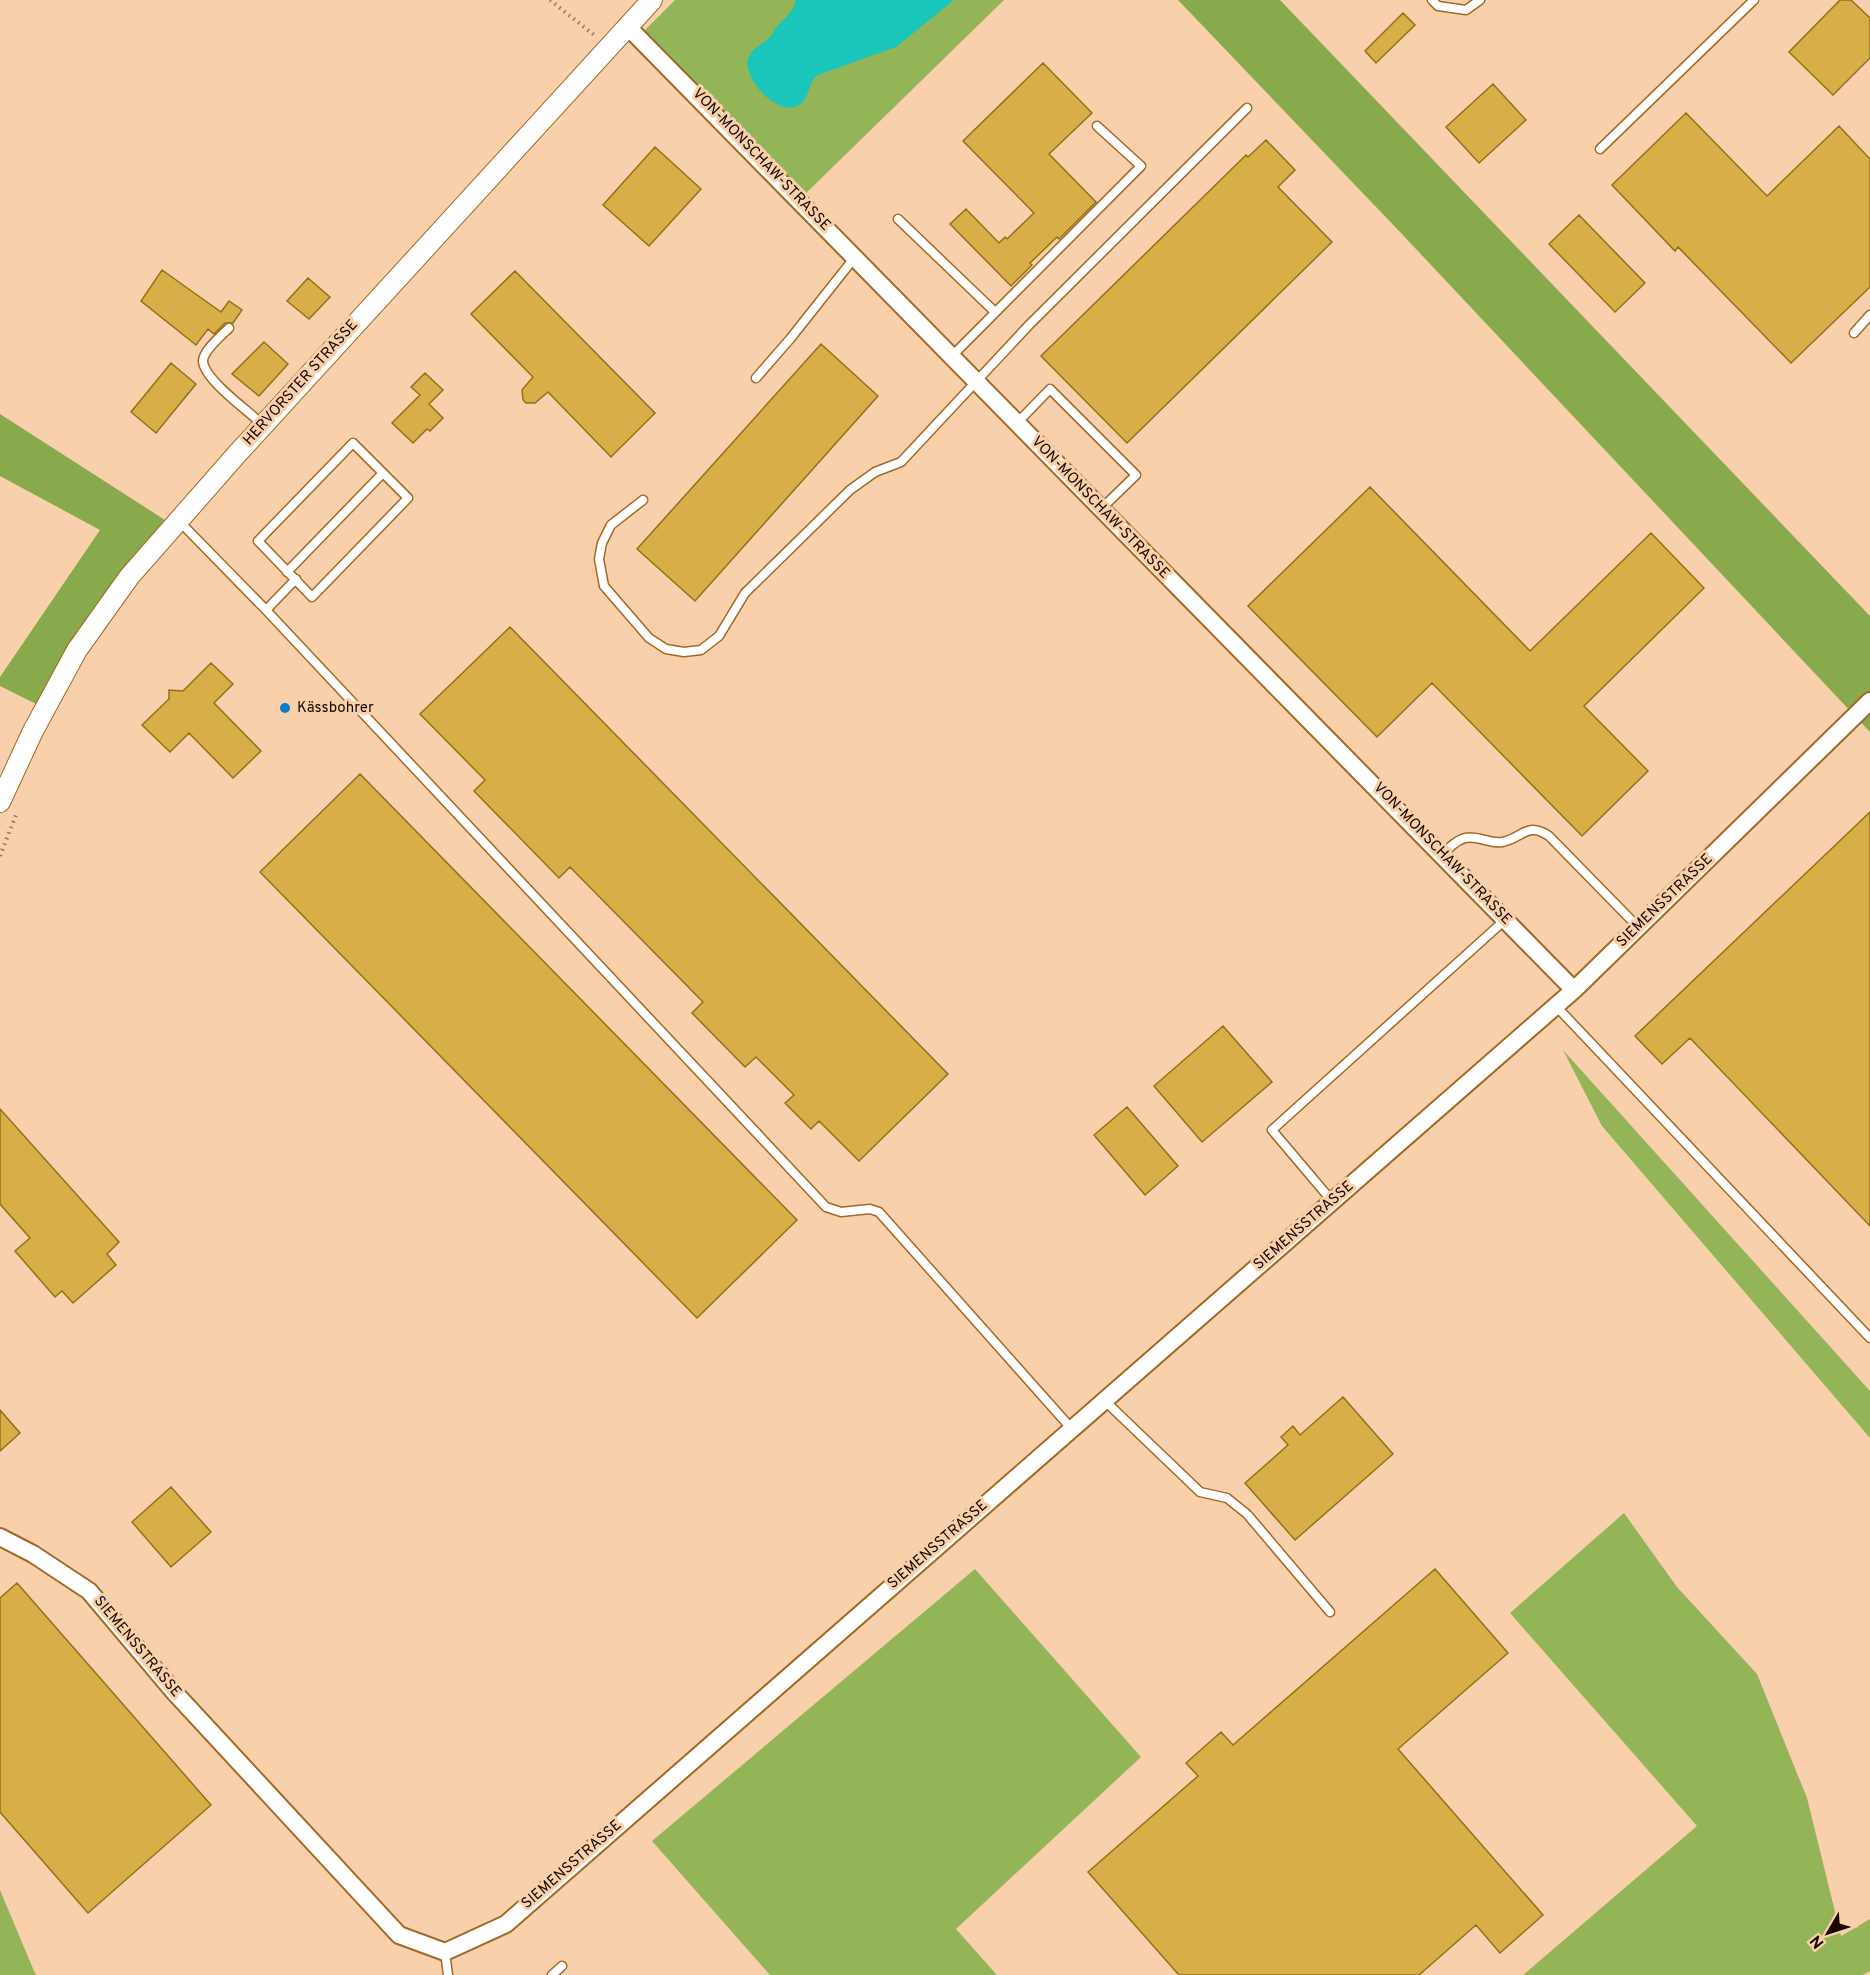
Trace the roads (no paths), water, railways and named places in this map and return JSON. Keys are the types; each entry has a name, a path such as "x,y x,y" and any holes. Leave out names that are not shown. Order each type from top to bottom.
{"street":[{"name":"HERVORSTER STRASSE","path":"0,802 33,731 77,650 129,578 263,425 652,0"},
{"name":"VON-MONSCHAW-STRASSE","path":"627,26 1574,990"},
{"name":"SIEMENSSTRASSE","path":"0,1537 33,1554 89,1591 175,1693 399,1935 445,1952 506,1924 1574,990 1870,701"}],"lane":[{"path":"1432,0 1438,6 1466,10 1480,0"},
{"path":"1600,149 1754,0"},
{"path":"643,500 611,525 606,534 599,560 604,586 649,638 666,649 684,652 701,650 719,636 745,593 850,490 875,472 902,462 1037,317 1247,108"},
{"path":"952,356 1141,166 1097,126"},
{"path":"898,219 995,312"},
{"path":"756,378 855,257"},
{"path":"1854,333 1870,315"},
{"path":"229,328 205,354 203,361 206,369 219,385 263,425"},
{"path":"1017,423 1050,389 1136,475 1101,510"},
{"path":"353,443 383,473 408,498 312,597 258,541 353,443"},
{"path":"287,572 383,473"},
{"path":"179,520 826,1207 842,1212 870,1209 879,1212 1071,1428"},
{"path":"266,610 296,579"},
{"path":"1443,855 1456,842 1467,838 1501,842 1514,838 1529,829 1540,829 1638,927"},
{"path":"1332,1202 1272,1130 1506,920"},
{"path":"1556,1005 1870,1338"},
{"path":"1104,1400 1200,1492 1227,1498 1247,1514 1330,1612"},
{"path":"445,1952 448,1975"},
{"path":"552,1975 562,1966"}],"water":[{"path":"796,0 954,0 896,47 818,75 812,82 803,102 791,108 781,106 763,93 755,84 747,64 751,53 771,36 791,11"}],"place":[{"name":"Kässbohrer","path":"285,708"}]}
